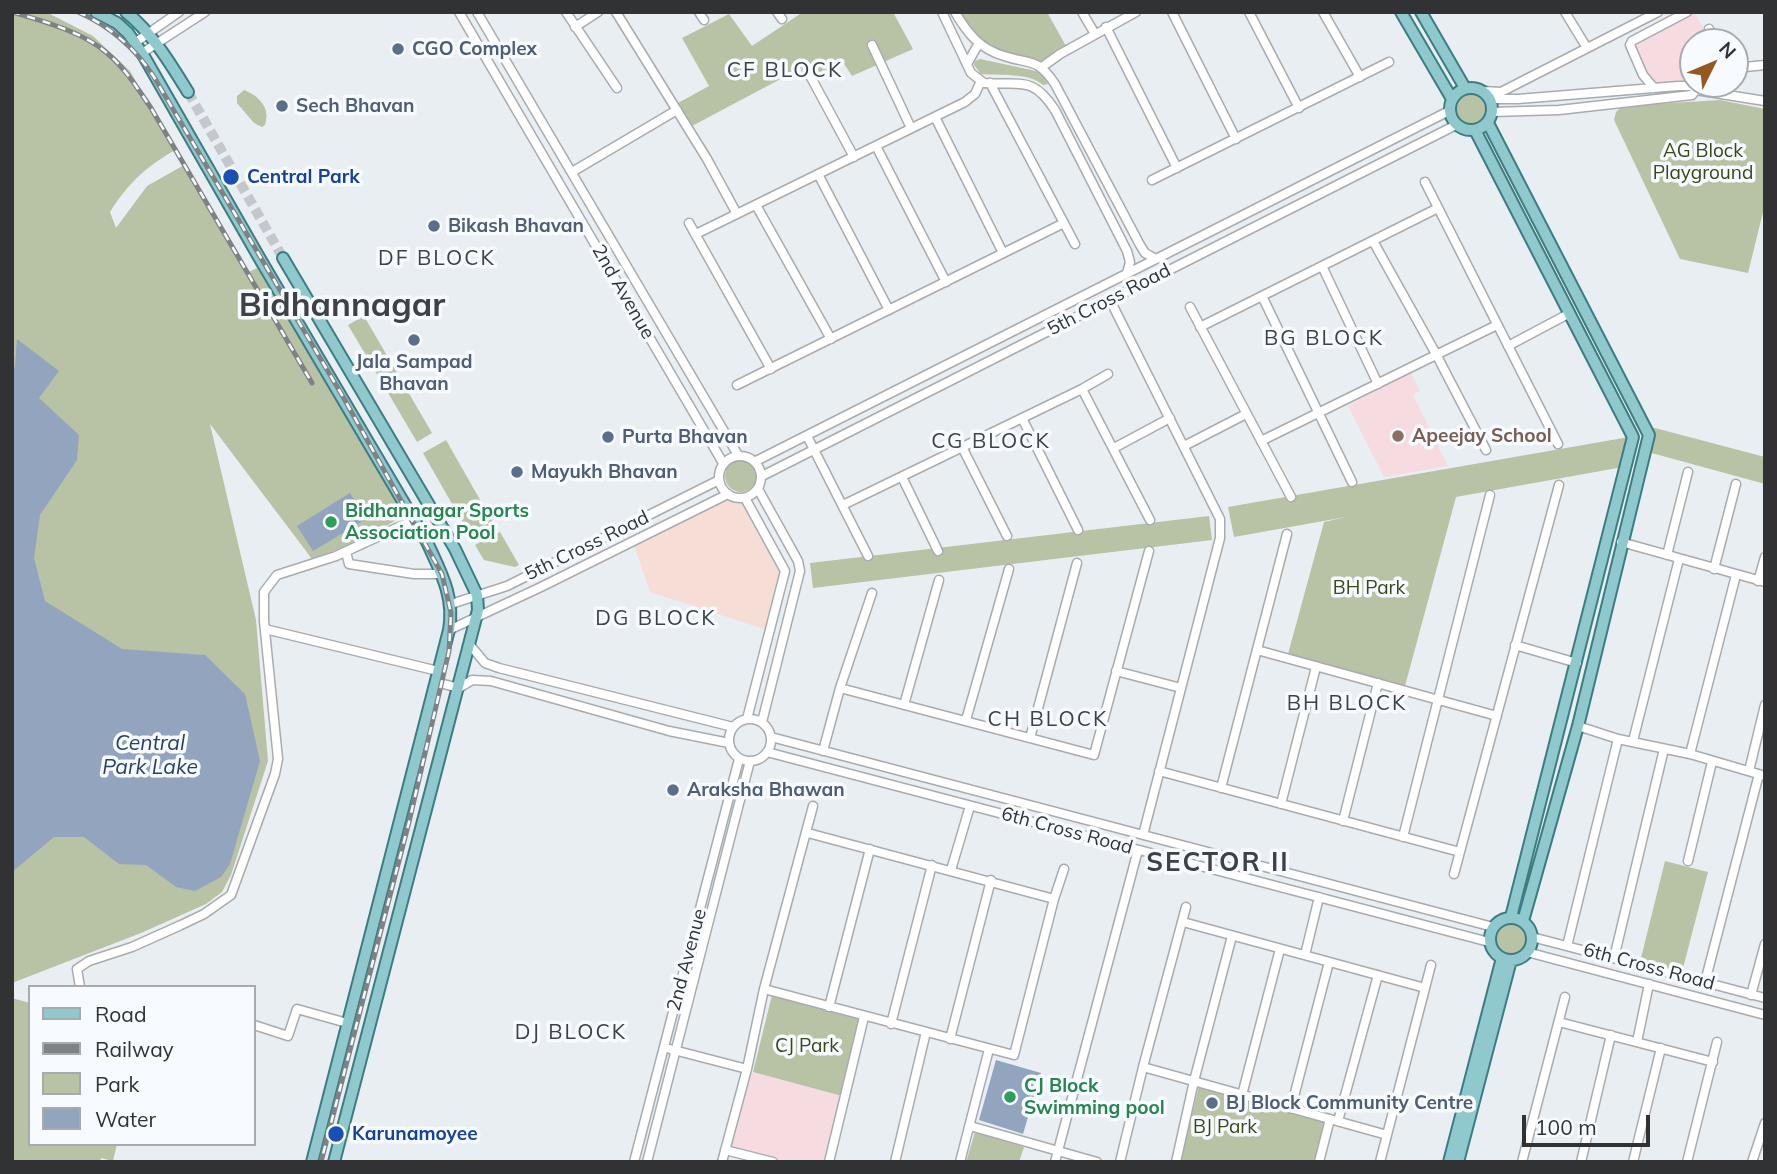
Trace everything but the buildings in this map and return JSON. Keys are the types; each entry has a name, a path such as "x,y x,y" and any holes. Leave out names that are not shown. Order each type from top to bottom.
{"main road":[{"path":"96,12 117,23 136,42 414,520 442,574 452,604 449,630 312,1162"},
{"path":"126,12 148,33 187,92"},
{"path":"1401,12 1452,99"},
{"path":"1421,12 1465,88"},
{"path":"1490,118 1475,130 1465,130 1457,125 1449,111 1452,99 1465,88 1477,88 1486,95 1490,118 1649,435 1578,726 1523,921"},
{"path":"1475,130 1633,437 1511,917"},
{"path":"283,258 455,549 477,595 478,616 334,1162"},
{"path":"1604,381 1617,375"},
{"path":"365,436 381,426"},
{"path":"1588,620 1602,624"},
{"path":"1511,917 1523,921 1532,937 1527,952 1520,958 1506,959 1494,952 1489,942 1493,927 1502,919 1511,917"},
{"path":"1449,1162 1506,959"},
{"path":"1458,1162 1506,959"}],"street":[{"path":"136,42 179,12"},
{"path":"142,53 205,12"},
{"name":"2nd Avenue","path":"458,12 723,463"},
{"name":"2nd Avenue","path":"477,12 738,455"},
{"path":"566,12 617,88"},
{"path":"575,27 598,12"},
{"path":"616,12 737,214"},
{"path":"942,12 971,73 986,82 1029,85 1045,94 1127,251 1130,262 1127,274"},
{"path":"955,12 965,29 979,43 1002,56 1037,63 1042,67 1055,84 1140,245 1145,253 1156,259"},
{"path":"1082,12 1095,34"},
{"path":"1042,67 1106,27 1136,12"},
{"path":"1172,12 1236,139"},
{"path":"1249,12 1299,108"},
{"path":"1323,12 1360,77"},
{"path":"1565,12 1587,48"},
{"path":"1486,95 1501,92 1658,12"},
{"path":"1654,88 1647,82 1632,52 1632,41 1686,12"},
{"path":"1106,27 1177,168"},
{"path":"967,64 979,43"},
{"path":"872,45 911,128"},
{"path":"1152,180 1389,62"},
{"path":"807,70 854,157"},
{"path":"696,234 935,117 975,94 986,82"},
{"path":"986,82 1075,244"},
{"path":"1045,94 1055,84"},
{"path":"1486,95 1518,99 1679,87"},
{"path":"1490,118 1679,96"},
{"path":"1745,98 1765,101"},
{"path":"572,172 677,110"},
{"name":"5th Cross Road","path":"755,461 1449,111"},
{"path":"935,117 1003,253"},
{"name":"5th Cross Road","path":"762,476 1457,125"},
{"path":"536,144 551,137"},
{"path":"876,146 946,282"},
{"path":"1090,178 1101,173"},
{"path":"818,174 889,310"},
{"path":"1425,182 1558,444"},
{"path":"568,199 583,190"},
{"path":"756,205 831,339"},
{"path":"1200,327 1438,208"},
{"path":"689,223 771,369"},
{"path":"737,386 1064,223"},
{"path":"1373,241 1486,450"},
{"path":"1322,266 1378,384"},
{"path":"1262,296 1352,482"},
{"path":"1110,300 1220,519 1220,538 1143,835"},
{"path":"1190,307 1291,497"},
{"path":"1508,346 1570,313"},
{"path":"1040,317 1047,332"},
{"path":"1261,442 1497,325"},
{"path":"842,505 1108,374"},
{"path":"1082,389 1150,520"},
{"path":"1184,446 1246,414"},
{"path":"1022,418 1078,530"},
{"path":"1114,447 1170,418"},
{"path":"807,436 868,556"},
{"path":"962,447 1007,536"},
{"path":"738,455 755,461 762,476 758,489 745,498 727,494 719,480 723,463 738,455"},
{"path":"1667,555 1688,472"},
{"path":"902,477 938,551"},
{"name":"5th Cross Road","path":"452,604 507,586 719,480"},
{"path":"1714,569 1736,484"},
{"path":"1454,874 1559,485"},
{"path":"758,489 798,561 800,571 762,722"},
{"path":"449,630 727,494"},
{"path":"1403,837 1490,495"},
{"path":"745,498 785,571 747,719"},
{"path":"80,985 77,969 89,961 132,947 204,914 231,895 278,759 265,629 264,592 272,580 277,575 346,551 414,520"},
{"path":"1222,788 1287,534"},
{"path":"1621,542 1761,581 1765,557"},
{"path":"346,551 349,564 414,574 442,574"},
{"path":"840,688 1094,755 1149,551"},
{"path":"1633,741 1679,559"},
{"path":"1030,738 1077,564"},
{"path":"966,720 1009,569"},
{"path":"1690,754 1736,575"},
{"path":"904,705 939,580"},
{"path":"823,751 840,688 872,593"},
{"path":"265,629 437,677 459,688 472,680 481,679 598,709 669,731 729,743"},
{"path":"470,645 485,663 492,666 733,727"},
{"path":"1515,645 1577,663"},
{"path":"1257,650 1497,716"},
{"path":"1281,804 1316,667"},
{"path":"1116,671 1181,688"},
{"path":"1343,821 1378,683"},
{"path":"598,709 601,694"},
{"path":"1749,771 1765,705"},
{"path":"747,719 762,722 771,737 767,752 759,760 739,759 729,743 733,727 741,720 747,719"},
{"path":"1578,726 1618,739 1690,754 1762,775 1705,982"},
{"name":"6th Cross Road","path":"771,737 1493,927"},
{"path":"1567,946 1618,739"},
{"path":"1614,958 1664,749"},
{"name":"6th Cross Road","path":"767,752 1489,942"},
{"name":"2nd Avenue","path":"634,1162 739,759"},
{"name":"2nd Avenue","path":"647,1162 750,761"},
{"path":"1688,861 1712,762"},
{"path":"1159,771 1460,852"},
{"path":"928,793 932,779"},
{"path":"1008,816 1011,800"},
{"path":"722,1162 747,1069 764,989 813,806"},
{"path":"951,870 970,806"},
{"path":"1094,838 1099,823"},
{"path":"808,832 1054,899"},
{"path":"1180,861 1183,845"},
{"path":"828,1007 870,849"},
{"path":"1055,1162 1138,850"},
{"path":"891,1024 932,865"},
{"path":"764,989 1011,1055 1015,1053 1064,869"},
{"path":"1275,886 1279,871"},
{"path":"950,1039 991,880"},
{"path":"1305,956 1319,897"},
{"path":"1120,1162 1186,907"},
{"path":"1182,922 1426,988"},
{"path":"1176,1162 1232,936"},
{"name":"6th Cross Road","path":"1532,937 1765,998"},
{"path":"1751,995 1765,944"},
{"path":"1242,1095 1280,949"},
{"path":"1527,952 1765,1015"},
{"path":"1291,1108 1329,962"},
{"path":"1380,1162 1431,965"},
{"path":"1319,1162 1378,975"},
{"path":"1637,1042 1649,984"},
{"path":"1522,1162 1565,997"},
{"path":"256,1026 288,1036 297,1009 346,1023"},
{"path":"829,1162 864,1017"},
{"path":"1559,1022 1713,1062"},
{"path":"895,1162 926,1032"},
{"path":"1581,1162 1611,1035"},
{"path":"1687,1162 1717,1042"},
{"path":"664,1047 747,1069"},
{"path":"1633,1162 1661,1048"},
{"path":"960,1162 989,1049"},
{"path":"1143,1067 1387,1135"},
{"path":"1752,1162 1765,1122"},
{"path":"970,1126 1097,1162"},
{"path":"726,1150 773,1162"}],"shaded area":[{"path":"1695,13 1703,28 1679,28 1679,82 1658,85 1645,72 1633,42"},
{"name":"Apeejay School","path":"1410,371 1420,391 1413,395 1448,466 1384,477 1348,406"},
{"path":"727,498 746,502 779,567 780,574 767,630 650,592 634,545"},
{"path":"753,1072 842,1096 826,1162 788,1162 729,1147"}],"green space":[{"path":"12,12 46,12 93,36 130,71 175,150 146,170 124,192 110,212 116,228 147,186 186,164 249,272 257,268 407,514 360,541 312,559 210,424 256,620 268,761 231,875 222,892 206,904 141,933 12,983"},
{"path":"803,12 893,12 913,49 852,76 843,62 814,80 807,65 692,126 678,103 709,86 682,38 729,14 752,46"},
{"path":"960,12 1047,12 1066,46 1048,62 1019,57 987,43 977,35"},
{"path":"980,59 1036,71 1042,74 1048,84 1043,85 1022,76 981,74 974,65 975,61"},
{"path":"244,90 259,99 265,108 266,119 262,127 254,123 237,103 237,96"},
{"path":"1471,93 1482,98 1487,109 1482,120 1471,125 1460,120 1455,109 1460,98"},
{"name":"AG Block Playground","path":"1720,100 1765,109 1765,204 1748,273 1680,259 1614,120 1616,112 1622,106"},
{"path":"364,316 432,433 417,442 348,325"},
{"path":"1651,427 1765,457 1765,484 1648,452 1653,435"},
{"name":"BH Park","path":"1629,437 1623,467 1456,497 1405,686 1288,654 1324,522 1346,517 1234,537 1228,507"},
{"path":"446,440 495,526 472,539 423,453"},
{"path":"741,460 753,464 757,476 753,488 741,492 729,488 725,476 729,464"},
{"path":"1209,516 1212,540 813,588 810,563"},
{"path":"500,532 519,565 515,567 484,560 475,545"},
{"path":"1665,861 1708,872 1682,972 1640,962"},
{"path":"1511,923 1523,927 1527,939 1523,951 1511,955 1499,951 1495,939 1499,927"},
{"name":"CJ Park","path":"772,995 861,1019 842,1096 753,1072"},
{"path":"12,998 28,1002 28,1146 117,1146 113,1161 101,1158 100,1162 12,1162"},
{"name":"BJ Park","path":"1199,1086 1326,1122 1316,1162 1180,1162"},
{"path":"975,1132 1024,1147 1019,1162 966,1162"}],"water":[{"name":"Central Park Lake","path":"17,339 59,371 39,398 79,435 77,460 40,515 34,558 45,601 122,649 205,655 245,694 260,761 230,864 221,877 195,891 176,887 146,865 119,864 84,837 54,837 12,872 12,370 15,367"},
{"name":"Bidhannagar Sports Association Pool","path":"350,493 366,519 313,551 297,526"},
{"name":"CJ Block Swimming pool","path":"996,1060 1041,1073 1023,1134 979,1120"}],"tunnel":[{"path":"188,92 283,258"}],"railway":[{"path":"12,12 62,28 86,39 107,53 125,72 151,108 312,383"},
{"path":"78,12 121,39 154,77 342,395 442,574 451,613 449,651 409,822 321,1162"}],"place":[{"name":"CGO Complex","path":"398,49"},
{"name":"Sech Bhavan","path":"282,106"},
{"name":"Central Park","path":"231,177"},
{"name":"Bikash Bhavan","path":"434,226"},
{"name":"Jala Sampad Bhavan","path":"414,340"},
{"name":"Apeejay School","path":"1398,436"},
{"name":"Purta Bhavan","path":"608,437"},
{"name":"Mayukh Bhavan","path":"517,472"},
{"name":"Bidhannagar Sports Association Pool","path":"331,522"},
{"name":"Araksha Bhawan","path":"673,790"},
{"name":"CJ Block Swimming pool","path":"1010,1097"},
{"name":"BJ Block Community Centre","path":"1212,1103"},
{"name":"Karunamoyee","path":"336,1134"}],"district":[{"name":"CF BLOCK","path":"785,71"},
{"name":"DF BLOCK","path":"437,259"},
{"name":"Bidhannagar","path":"342,306"},
{"name":"BG BLOCK","path":"1324,339"},
{"name":"CG BLOCK","path":"991,442"},
{"name":"DG BLOCK","path":"656,619"},
{"name":"BH BLOCK","path":"1347,704"},
{"name":"CH BLOCK","path":"1048,720"},
{"name":"SECTOR II","path":"1218,863"},
{"name":"DJ BLOCK","path":"571,1033"}]}
